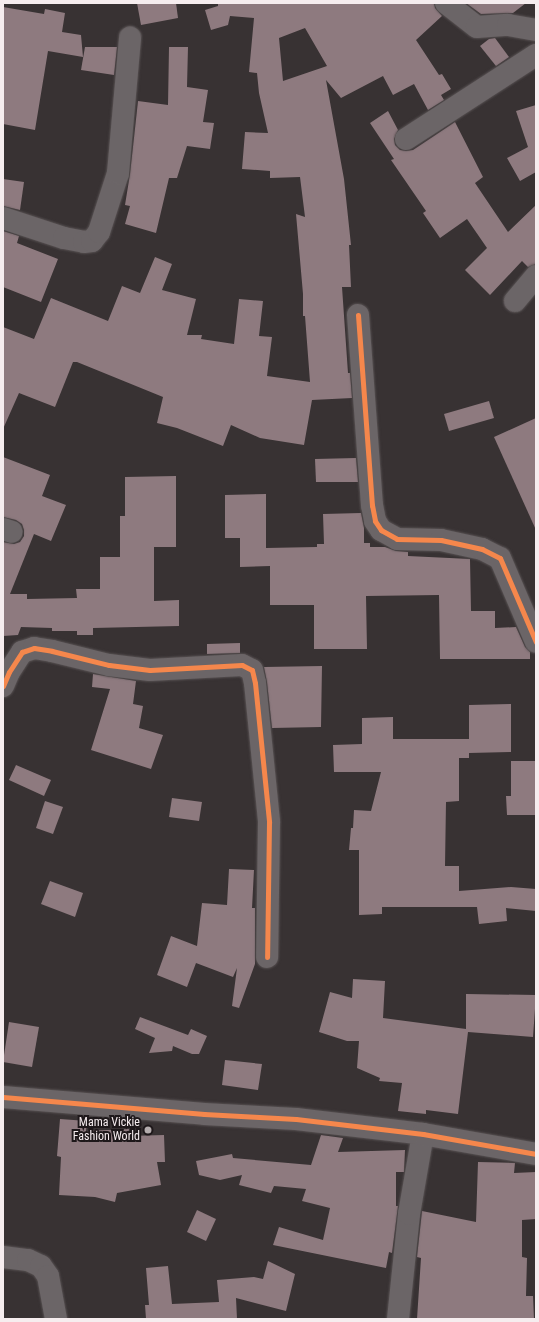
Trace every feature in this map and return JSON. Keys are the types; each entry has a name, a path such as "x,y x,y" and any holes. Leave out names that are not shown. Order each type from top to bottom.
{"street":[{"path":"446,3 477,27 508,25 536,30"},
{"path":"3,218 64,238 84,242 92,241 99,232 118,173 130,38"},
{"path":"406,139 536,55"},
{"path":"515,301 536,276"},
{"path":"358,315 372,505 375,521 381,530 396,539 441,540 482,549 500,558 536,642"},
{"path":"3,686 22,652 34,648 109,665 150,670 242,665 252,670 255,683 269,822 267,958"},
{"path":"3,1097 204,1114 296,1119 423,1134 536,1154"},
{"path":"398,1319 409,1214 423,1134"},
{"path":"3,1257 28,1260 41,1266 48,1276 56,1319"}],"building":[{"path":"137,3 176,3 178,18 141,25"},
{"path":"218,3 434,3 435,8 442,16 416,40 439,75 442,74 451,89 441,95 444,100 428,110 414,84 393,95 383,76 341,98 326,80 344,179 351,245 349,245 351,287 342,287 348,373 350,373 352,398 312,400 304,445 260,438 231,425 223,446 177,428 157,423 163,397 77,362 73,362 55,407 19,393 3,429 3,327 34,339 51,298 108,321 122,286 140,293 155,257 172,264 162,290 196,299 187,335 202,335 201,339 234,344 239,299 263,301 259,336 272,337 267,376 310,382 305,316 303,316 303,294 296,214 305,217 300,177 270,178 270,171 242,169 245,132 268,133 259,93 257,73 249,72 254,18 230,16 228,25 211,30 205,10 218,6","holes":["305,28 327,66 283,81 279,38"]},
{"path":"466,3 526,3 513,13 481,14"},
{"path":"3,7 44,14 45,9 65,13 62,32 81,35 83,57 48,51 35,130 3,124"},
{"path":"495,38 509,57 496,66 480,46 489,39"},
{"path":"85,47 117,47 114,75 81,70"},
{"path":"169,47 188,47 187,87 208,90 203,122 214,123 210,149 187,146 177,178 169,178 156,233 125,224 130,206 125,205 138,101 168,105"},
{"path":"536,105 536,172 520,181 507,158 528,147 516,111"},
{"path":"388,111 398,130 394,139 395,145 400,150 406,151 413,150 455,122 483,177 475,183 508,232 536,205 536,264 528,267 522,261 490,295 465,270 487,248 467,219 440,238 423,213 426,211 391,160 394,159 370,123"},
{"path":"3,179 24,182 20,210 3,206"},
{"path":"3,231 19,236 17,243 58,259 41,302 3,287"},
{"path":"489,401 494,418 449,431 444,414"},
{"path":"536,418 536,530 494,437"},
{"path":"3,457 50,475 42,496 66,505 51,541 34,534 10,594 27,594 27,599 77,598 76,589 100,589 100,557 120,557 120,516 125,516 125,477 176,476 176,547 154,547 154,601 179,600 179,626 93,628 93,635 77,635 77,631 52,631 52,628 21,627 18,635 3,636 3,542 14,544 20,542 24,536 24,530 22,524 16,520 3,517"},
{"path":"356,458 358,482 316,482 315,459"},
{"path":"266,494 266,548 317,547 317,544 324,544 323,514 361,513 364,528 364,543 370,543 370,547 385,547 396,551 408,552 408,556 470,559 471,611 495,611 495,628 516,627 525,647 530,652 530,659 440,659 439,595 366,596 367,649 314,649 314,605 270,605 270,566 240,567 240,538 225,538 225,495"},
{"path":"240,643 240,653 207,654 207,644"},
{"path":"322,666 321,727 272,728 264,667"},
{"path":"93,674 136,681 133,704 143,706 139,728 163,735 151,769 91,750 110,689 92,687"},
{"path":"511,704 511,752 469,753 469,758 459,758 459,801 446,802 445,866 459,866 459,891 511,887 536,889 536,911 506,908 507,921 479,924 477,907 382,907 382,914 359,915 359,850 349,850 351,828 353,828 354,810 371,811 381,772 334,772 333,745 362,744 362,718 393,717 393,739 469,739 469,705"},
{"path":"511,761 536,761 536,815 507,815 506,796 511,796"},
{"path":"16,765 51,780 44,796 9,780"},
{"path":"172,798 202,802 199,821 169,817"},
{"path":"45,801 63,807 53,834 36,828"},
{"path":"229,869 254,870 252,908 255,908 255,964 239,1008 232,1006 237,968 233,977 196,963 187,987 157,975 171,936 197,946 202,903 227,905"},
{"path":"50,881 83,893 75,917 41,904"},
{"path":"353,979 385,981 383,1018 466,1029 466,994 536,995 533,1037 468,1032 458,1114 426,1110 426,1114 398,1111 402,1083 379,1081 380,1078 357,1068 359,1041 347,1041 319,1032 330,992 352,998"},
{"path":"140,1017 188,1035 191,1029 207,1036 199,1054 192,1054 173,1046 172,1051 149,1053 155,1038 135,1029"},
{"path":"9,1022 39,1027 32,1067 3,1062"},
{"path":"225,1060 262,1064 258,1090 222,1085"},
{"path":"60,1119 87,1121 86,1131 129,1129 128,1136 164,1135 165,1162 157,1162 161,1185 117,1193 115,1202 95,1197 59,1195 61,1157 57,1156"},
{"path":"321,1135 343,1138 338,1152 405,1150 404,1172 396,1172 396,1206 398,1206 392,1253 389,1252 386,1268 273,1245 279,1227 323,1240 330,1208 302,1201 306,1189 274,1186 271,1193 239,1185 242,1175 220,1180 199,1175 196,1161 232,1154 233,1158 311,1165"},
{"path":"478,1162 515,1163 514,1173 536,1172 536,1219 522,1220 522,1257 527,1258 526,1296 533,1296 534,1319 417,1319 421,1258 417,1257 422,1211 476,1222"},
{"path":"197,1210 216,1219 206,1241 187,1232"},
{"path":"268,1261 295,1274 286,1311 236,1298 237,1319 146,1319 145,1305 149,1305 146,1268 168,1266 172,1304 219,1302 217,1280 254,1277 263,1279"}],"cycle path":[{"path":"358,315 372,505 375,521 381,530 397,539 441,540 482,549 500,558 536,642"},
{"path":"3,686 9,672 22,652 34,648 109,665 150,670 242,665 252,670 255,683 269,822 267,957"},
{"path":"3,1097 204,1114 296,1119 423,1134 536,1154"}],"place":[{"name":"Mama Vickie Fashion World","path":"148,1130"}]}
